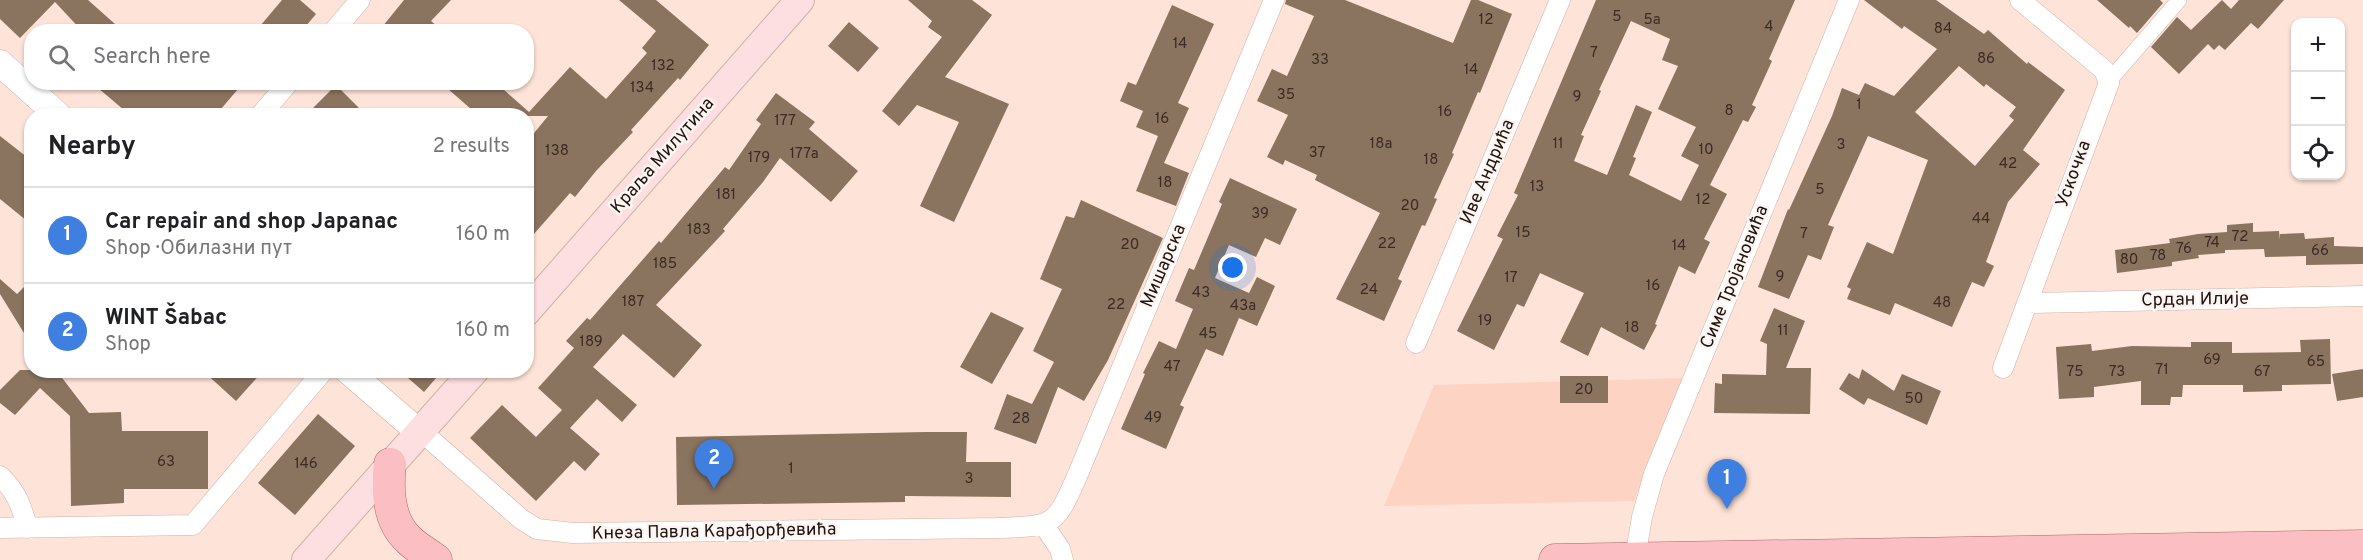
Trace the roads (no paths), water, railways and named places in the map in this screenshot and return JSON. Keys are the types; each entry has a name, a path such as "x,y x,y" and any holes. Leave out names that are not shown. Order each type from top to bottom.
{"main road":[{"name":"Краља Милутина","path":"534,303 800,0"},
{"path":"306,560 468,378"},
{"path":"390,464 389,496 395,520 405,536 436,560"},
{"path":"1555,560 2363,546"}],"street":[{"path":"340,24 360,0"},
{"name":"Мишарска","path":"1043,524 1057,515 1064,504 1274,0"},
{"name":"Иве Андрића","path":"1416,343 1560,0"},
{"name":"Симе Тројановића","path":"1635,558 1642,517 1654,474 1849,0"},
{"path":"2020,0 2104,70 2109,81"},
{"name":"Ускочка","path":"2003,368 2109,81 2180,0"},
{"path":"0,63 24,85"},
{"path":"30,90 50,108"},
{"path":"267,108 282,90"},
{"name":"Срдан Илије","path":"2027,303 2363,296"},
{"path":"0,528 194,525 317,378"},
{"path":"356,378 421,433"},
{"name":"Кнеза Павла Карађорђевића","path":"421,433 521,519 537,529 548,531 618,533 997,528 1043,524"},
{"path":"0,476 9,484 21,502 27,528"},
{"path":"1043,524 1060,549 1063,560"}],"place":[{"name":"WINT Šabac","path":"714,489"},
{"name":"Car repair and shop Japanac","path":"1727,509"}]}
